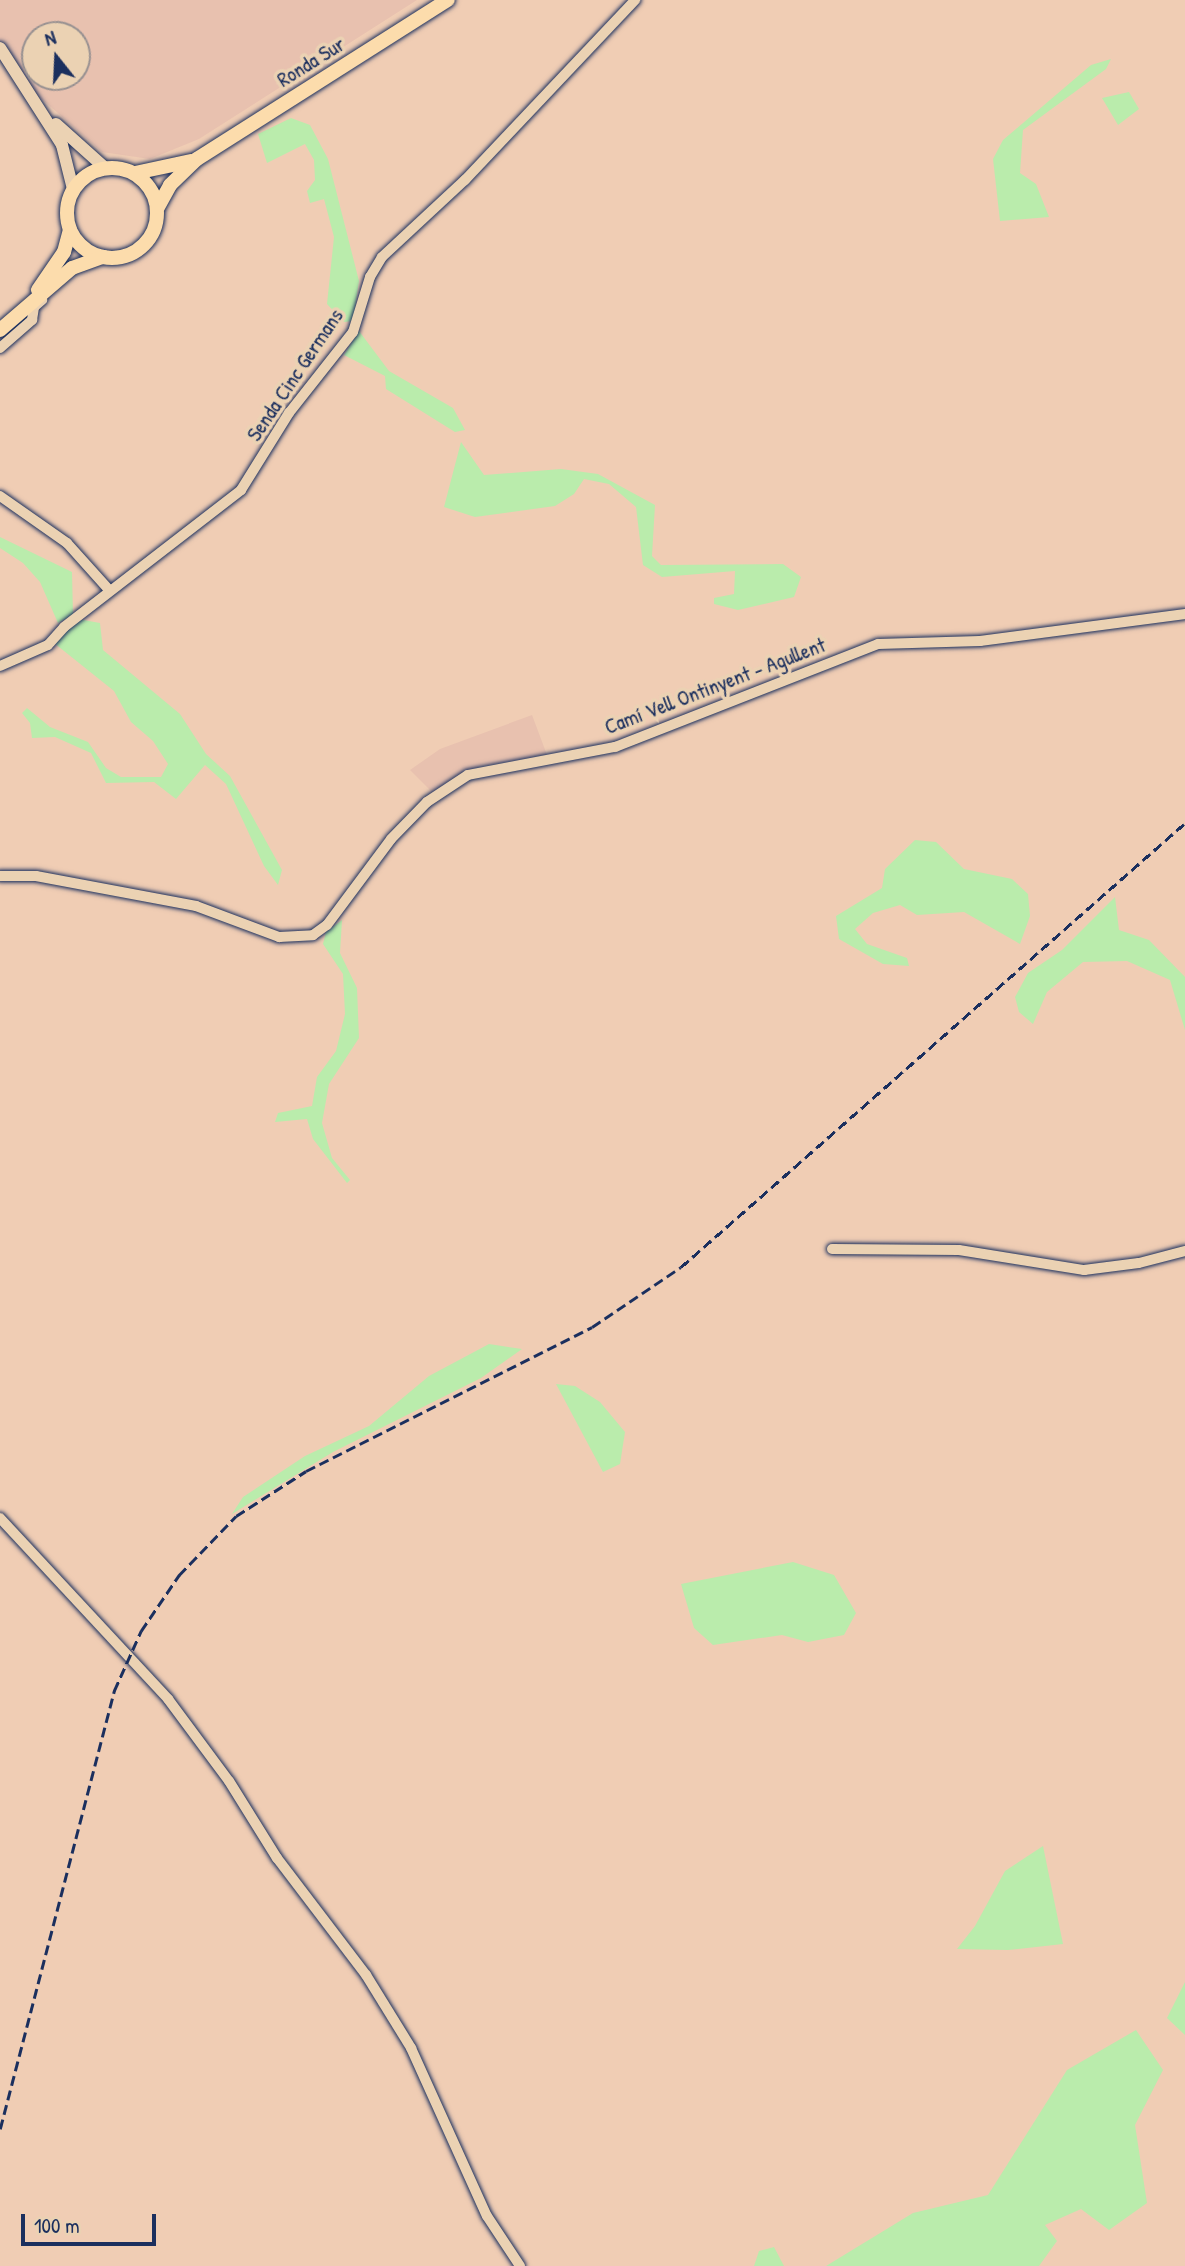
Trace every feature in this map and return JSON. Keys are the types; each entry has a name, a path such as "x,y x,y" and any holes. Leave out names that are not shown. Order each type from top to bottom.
{"main road":[{"name":"Ronda Sur","path":"197,159 448,0"},
{"path":"197,159 170,185 158,207 152,235 143,246 117,258 103,257 83,247 70,230 67,216 74,188 92,171 105,167 135,173 197,159"},
{"path":"135,173 146,181 158,207"},
{"path":"31,301 64,252 70,230"},
{"path":"0,330 72,268 103,257"}],"street":[{"name":"Senda Cinc Germans","path":"0,666 48,645 110,591 241,490 289,413 353,332 370,277 382,257 465,180 635,0"},
{"path":"0,48 41,108 62,145 74,188"},
{"path":"41,108 105,167"},
{"path":"0,348 32,320 34,307 72,268"},
{"path":"0,496 67,543 110,591"},
{"name":"Camí Vell Ontinyent - Agullent","path":"0,876 36,876 196,906 278,937 313,935 327,925 391,839 418,811 468,775 615,747 878,644 980,641 1185,614"},
{"path":"832,1249 959,1250 1084,1270 1139,1263 1185,1251"},
{"path":"0,1518 168,1699 229,1781 277,1858 366,1975 411,2048 487,2216 520,2266"}],"shaded area":[{"path":"0,0 417,0 199,139 150,159 102,152 33,91 91,91 91,21 21,21 21,81 0,62"},
{"path":"532,715 547,755 480,766 432,792 410,770 440,749"}],"green space":[{"path":"1111,59 1106,69 1023,130 1020,173 1036,184 1049,217 1000,221 993,159 1003,140 1091,65"},
{"path":"1129,92 1139,109 1118,125 1102,98"},
{"path":"291,118 310,125 328,159 359,281 353,321 344,322 327,304 334,237 324,199 310,203 307,191 315,180 314,160 305,144 267,163 258,134"},
{"path":"359,331 389,371 453,408 465,430 455,432 386,389 385,376 344,355"},
{"path":"461,442 484,475 561,469 598,474 655,505 652,556 661,565 783,564 801,577 794,597 738,610 714,604 714,598 734,594 735,571 662,577 643,565 636,507 609,484 584,479 574,494 555,506 475,517 444,507"},
{"path":"0,537 72,572 73,615 58,623 40,582 23,563 0,548"},
{"path":"78,619 100,623 103,650 180,714 206,754 230,776 282,870 278,885 264,866 226,784 205,765 176,799 154,782 106,783 91,753 55,737 32,738 30,723 22,713 27,708 50,727 88,742 106,768 121,777 161,777 168,764 153,741 131,722 114,691 54,643"},
{"path":"915,840 936,842 964,869 1012,879 1028,894 1030,916 1020,944 964,912 917,915 900,905 873,913 855,929 867,944 907,958 909,966 883,964 839,939 836,916 882,888 885,869"},
{"path":"1115,897 1119,930 1149,940 1185,977 1185,1030 1170,980 1127,961 1083,962 1047,992 1033,1024 1019,1012 1015,997 1028,973 1062,950"},
{"path":"342,920 340,953 357,988 359,1038 329,1084 322,1123 332,1158 350,1180 347,1183 313,1139 307,1119 275,1122 278,1113 312,1106 317,1077 336,1051 345,1014 343,974 323,944 326,932"},
{"path":"489,1344 522,1349 481,1378 333,1452 232,1514 243,1497 305,1456 369,1426 429,1376"},
{"path":"556,1384 575,1386 600,1402 625,1432 620,1464 603,1472"},
{"path":"793,1562 834,1575 856,1613 844,1635 808,1642 782,1635 713,1645 694,1628 681,1584"},
{"path":"1043,1846 1063,1944 1008,1950 957,1949 975,1926 1005,1871"},
{"path":"1185,1982 1185,2035 1167,2018"},
{"path":"1136,2030 1163,2070 1135,2125 1147,2203 1109,2230 1081,2209 1045,2225 1057,2241 1039,2266 826,2266 913,2213 988,2195 1067,2070"},
{"path":"774,2247 784,2266 754,2266 759,2251"}],"railway":[{"path":"0,2129 114,1691 141,1631 179,1575 236,1516 306,1471 592,1327 681,1267 1185,823"}]}
